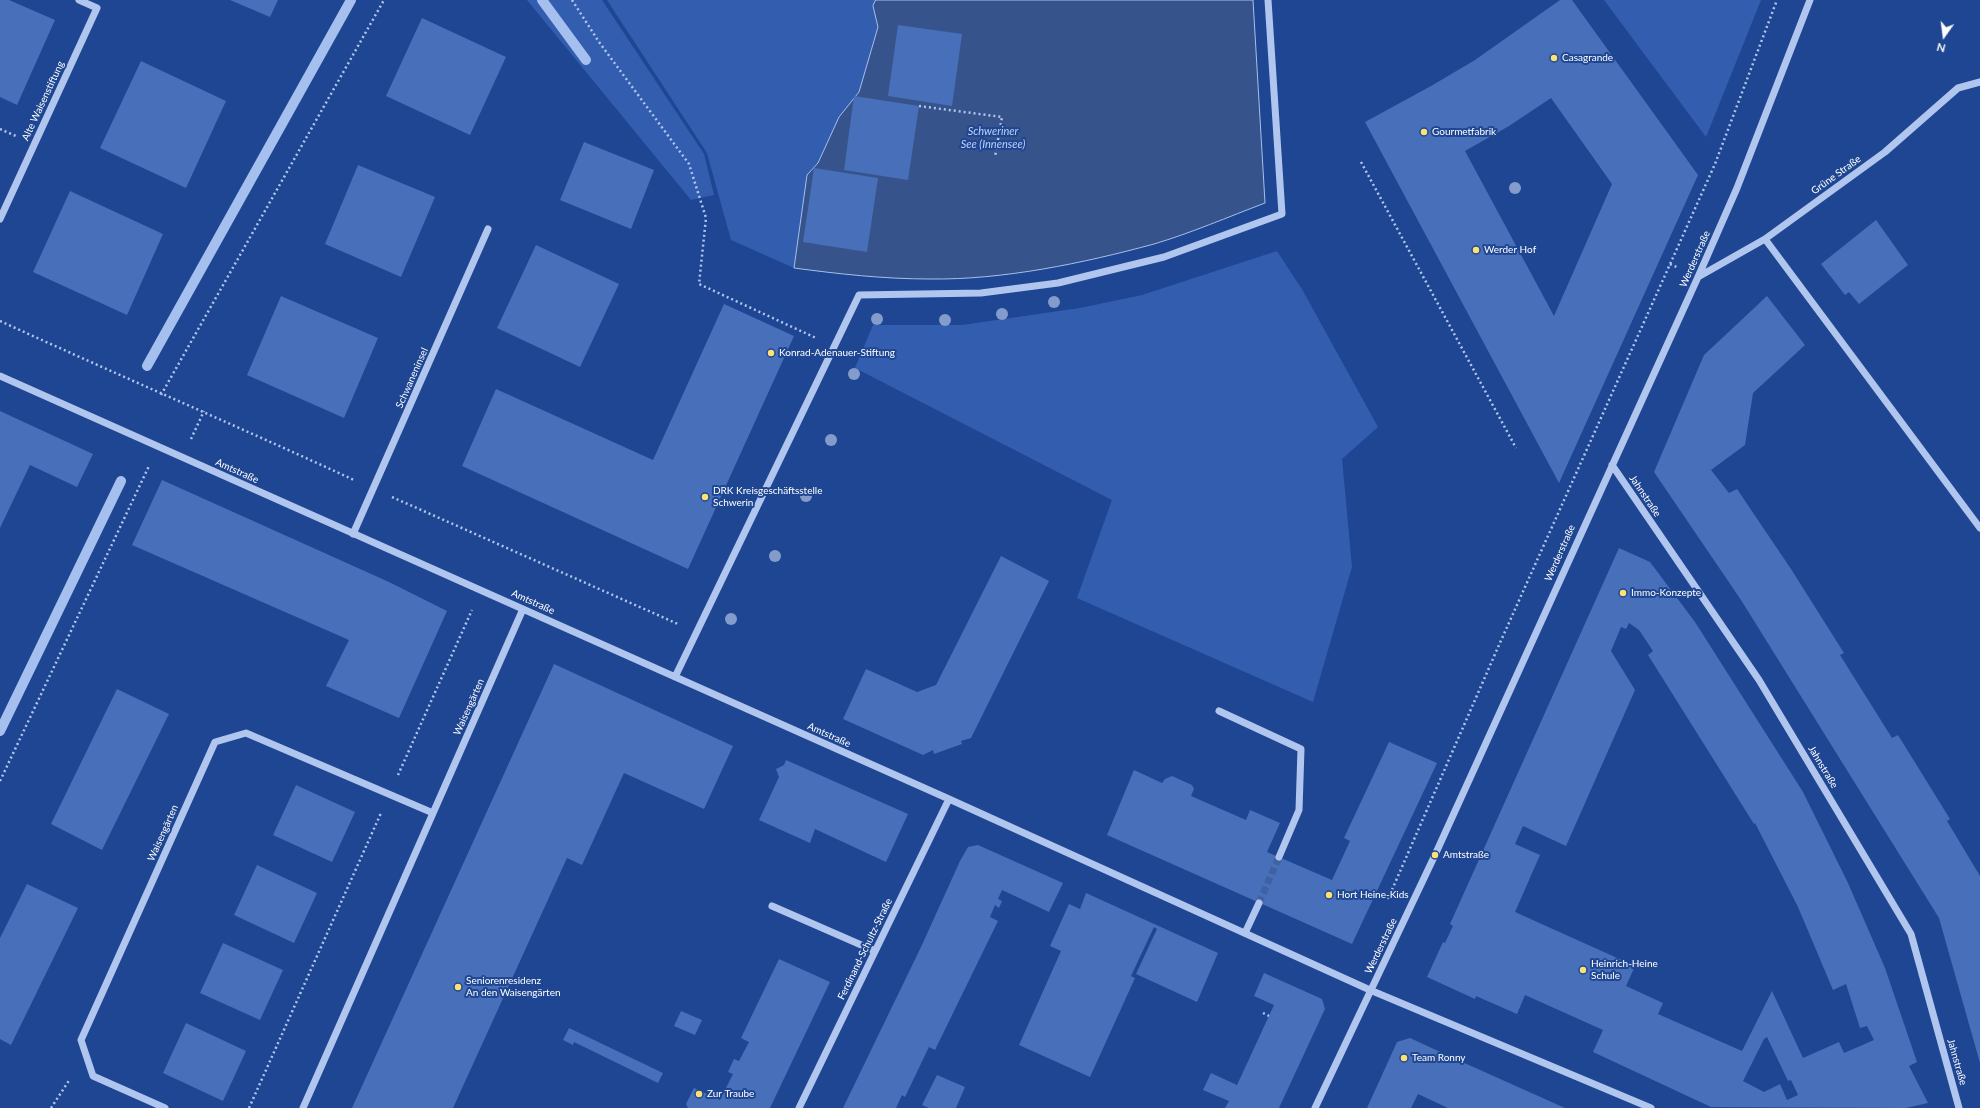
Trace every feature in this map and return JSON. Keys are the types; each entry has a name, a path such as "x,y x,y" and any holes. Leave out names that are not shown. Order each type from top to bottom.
{"street":[{"name":"Alte Waisenstiftung","path":"0,219 97,8 79,0"},
{"path":"675,677 833,346 859,295 981,293 1058,283 1164,257 1282,214 1268,0"},
{"name":"Werderstraße","path":"1314,1108 1435,855 1698,277 1737,188 1810,0"},
{"name":"Grüne Straße","path":"1698,277 1765,239 1885,152 1958,88 1980,82"},
{"name":"Schwaneninsel","path":"353,534 488,229"},
{"path":"1765,239 1980,528"},
{"name":"Amtstraße","path":"0,376 949,799 1370,990 1652,1108"},
{"name":"Jahnstraße","path":"1612,465 1759,680 1911,934 1959,1108"},
{"name":"Waisengärten","path":"302,1108 523,609"},
{"path":"1219,711 1301,748 1299,810 1279,857"},
{"name":"Waisengärten","path":"164,1108 93,1076 81,1040 216,742 246,733 433,813"},
{"name":"Ferdinand-Schultz-Straße","path":"799,1108 949,799"},
{"path":"1246,933 1259,903"},
{"path":"772,906 875,951"}],"path":[{"path":"161,394 384,0"},
{"path":"572,0 599,42 689,164 706,218 699,284 833,346"},
{"path":"1387,901 1499,645 1715,164 1777,0"},
{"path":"918,106 1002,117 995,156"},
{"path":"1361,162 1516,448"},
{"path":"0,321 696,632"},
{"path":"182,458 204,411"},
{"path":"0,781 158,446"},
{"path":"249,1108 481,590"},
{"path":"1263,1013 1269,1016"},
{"path":"50,1108 86,1055"}],"shaded area":[{"path":"527,0 602,0 704,154 714,195 691,200"},
{"path":"607,0 876,0 873,6 878,27 859,92 839,117 818,163 807,175 794,268 731,240 707,153"},
{"path":"1604,0 1761,0 1706,137"},
{"path":"1277,251 1303,291 1378,427 1342,459 1352,567 1313,702 1077,598 1112,500 855,368 873,325 962,325 1080,308 1142,295"}],"water":[{"name":"Schweriner See (Innensee)","path":"876,0 1253,0 1265,203 1196,230 1154,244 1072,264 986,277 958,279 913,279 862,276 794,268 807,175 818,163 839,117 859,92 878,27 873,6"}],"building":[{"path":"0,0 9,0 55,20 17,105 0,97"},
{"path":"230,0 278,0 270,17"},
{"name":"Werder Hof","path":"1560,0 1572,0 1698,175 1559,483 1365,122 1475,60","holes":["1551,98 1612,184 1554,316 1465,151 1509,126"]},
{"path":"422,18 506,57 470,135 386,96"},
{"path":"898,25 962,34 952,106 888,96"},
{"path":"141,61 226,101 186,188 100,148"},
{"path":"854,96 919,106 908,180 844,170"},
{"path":"584,142 654,170 631,229 560,200"},
{"path":"358,165 435,197 401,277 325,244"},
{"path":"814,168 878,178 867,252 803,242"},
{"path":"70,191 163,234 127,315 33,272"},
{"path":"1876,220 1908,265 1859,304 1849,292 1845,295 1821,264"},
{"path":"536,245 619,284 580,367 497,328"},
{"path":"281,296 378,338 344,418 247,375"},
{"path":"1767,296 1805,345 1753,393 1745,445 1711,470 1729,493 1737,489 1791,569 1844,653 1840,655 1892,738 1898,735 1950,819 1947,821 1980,876 1980,1063 1939,918 1741,600 1654,472 1704,355"},
{"path":"724,304 794,336 688,569 462,466 496,389 653,460"},
{"path":"0,411 93,454 77,487 30,465 0,528"},
{"path":"162,480 389,582 447,611 399,718 326,686 349,640 132,545"},
{"path":"1619,548 1650,562 1695,622 1803,792 1848,883 1885,968 1917,1062 1909,1066 1928,1103 1906,1108 1711,1107 1593,1052 1603,1030 1525,995 1517,1014 1476,996 1475,999 1427,977 1443,942 1445,943 1453,926 1450,924","holes":["1629,623 1639,630 1653,651 1648,655 1754,824 1755,823 1798,907 1833,990 1846,984 1860,1028 1867,1026 1874,1040 1844,1053 1839,1042 1803,1058 1772,991 1742,1051 1658,1014 1663,1003 1626,986 1635,966 1515,912 1540,855 1515,844 1523,826 1566,846 1635,690 1611,651 1621,627 1626,629","1767,1037 1788,1081 1791,1080 1798,1095 1787,1100 1780,1084 1764,1092 1743,1081 1764,1039"]},
{"path":"1001,556 1049,581 971,738 961,741 962,744 934,754 933,750 923,755 843,719 866,669 917,692 936,685"},
{"name":"Seniorenresidenz An den Waisengärten","path":"554,664 733,746 704,809 624,773 582,865 567,858 453,1108 352,1108"},
{"path":"117,689 169,714 102,850 51,824"},
{"path":"1389,742 1437,763 1352,944 1107,835 1134,770 1162,783 1165,779 1172,776 1192,785 1194,789 1191,796 1246,820 1250,810 1280,823 1267,852 1332,880 1350,841 1344,838"},
{"path":"786,760 908,814 886,862 815,829 810,843 759,820 779,777 776,769 784,765"},
{"path":"296,785 355,812 332,862 273,835"},
{"path":"978,845 1063,883 1049,912 1002,890 998,899 1002,901 999,908 995,905 990,917 998,921 935,1050 929,1047 905,1097 902,1095 896,1108 843,1108 921,947 960,861 968,847"},
{"path":"257,865 317,893 294,943 234,915"},
{"path":"27,884 78,908 11,1045 0,1039 0,938"},
{"path":"1086,893 1218,953 1197,1002 1136,974 1157,929 1154,927 1131,976 1135,978 1090,1077 1019,1045 1061,951 1050,946 1069,904 1080,909"},
{"path":"223,943 283,970 260,1020 200,993"},
{"path":"779,959 830,982 770,1108 688,1108 686,1104 694,1088 720,1100 733,1074 728,1072 734,1059 739,1061 749,1042 741,1038"},
{"path":"1264,973 1322,999 1325,1009 1279,1108 1225,1108 1229,1101 1203,1090 1211,1073 1237,1085 1274,1005 1254,996"},
{"path":"681,1011 702,1020 695,1035 674,1026"},
{"path":"186,1023 246,1051 223,1101 163,1073"},
{"path":"569,1028 663,1073 658,1083 574,1042 573,1045 563,1040"},
{"path":"1410,1038 1565,1108 1448,1108 1418,1094 1411,1108 1367,1108 1397,1042"},
{"path":"937,1075 965,1087 956,1108 929,1108 922,1105"}],"waterway":[{"path":"147,366 351,0"},
{"path":"542,0 586,60"},
{"path":"0,731 121,481"}],"tunnel":[{"path":"1259,903 1279,857"}],"place":[{"name":"Casagrande","path":"1554,58"},
{"name":"Gourmetfabrik","path":"1424,132"},
{"name":"Werder Hof","path":"1476,250"},
{"name":"Konrad-Adenauer-Stiftung","path":"771,353"},
{"name":"DRK Kreisgeschäftsstelle Schwerin","path":"705,497"},
{"name":"Immo-Konzepte","path":"1623,593"},
{"name":"Amtstraße","path":"1435,855"},
{"name":"Hort Heine-Kids","path":"1329,895"},
{"name":"Heinrich-Heine Schule","path":"1583,970"},
{"name":"Seniorenresidenz An den Waisengärten","path":"458,987"},
{"name":"Team Ronny","path":"1404,1058"},
{"name":"Zur Traube","path":"699,1094"}]}
